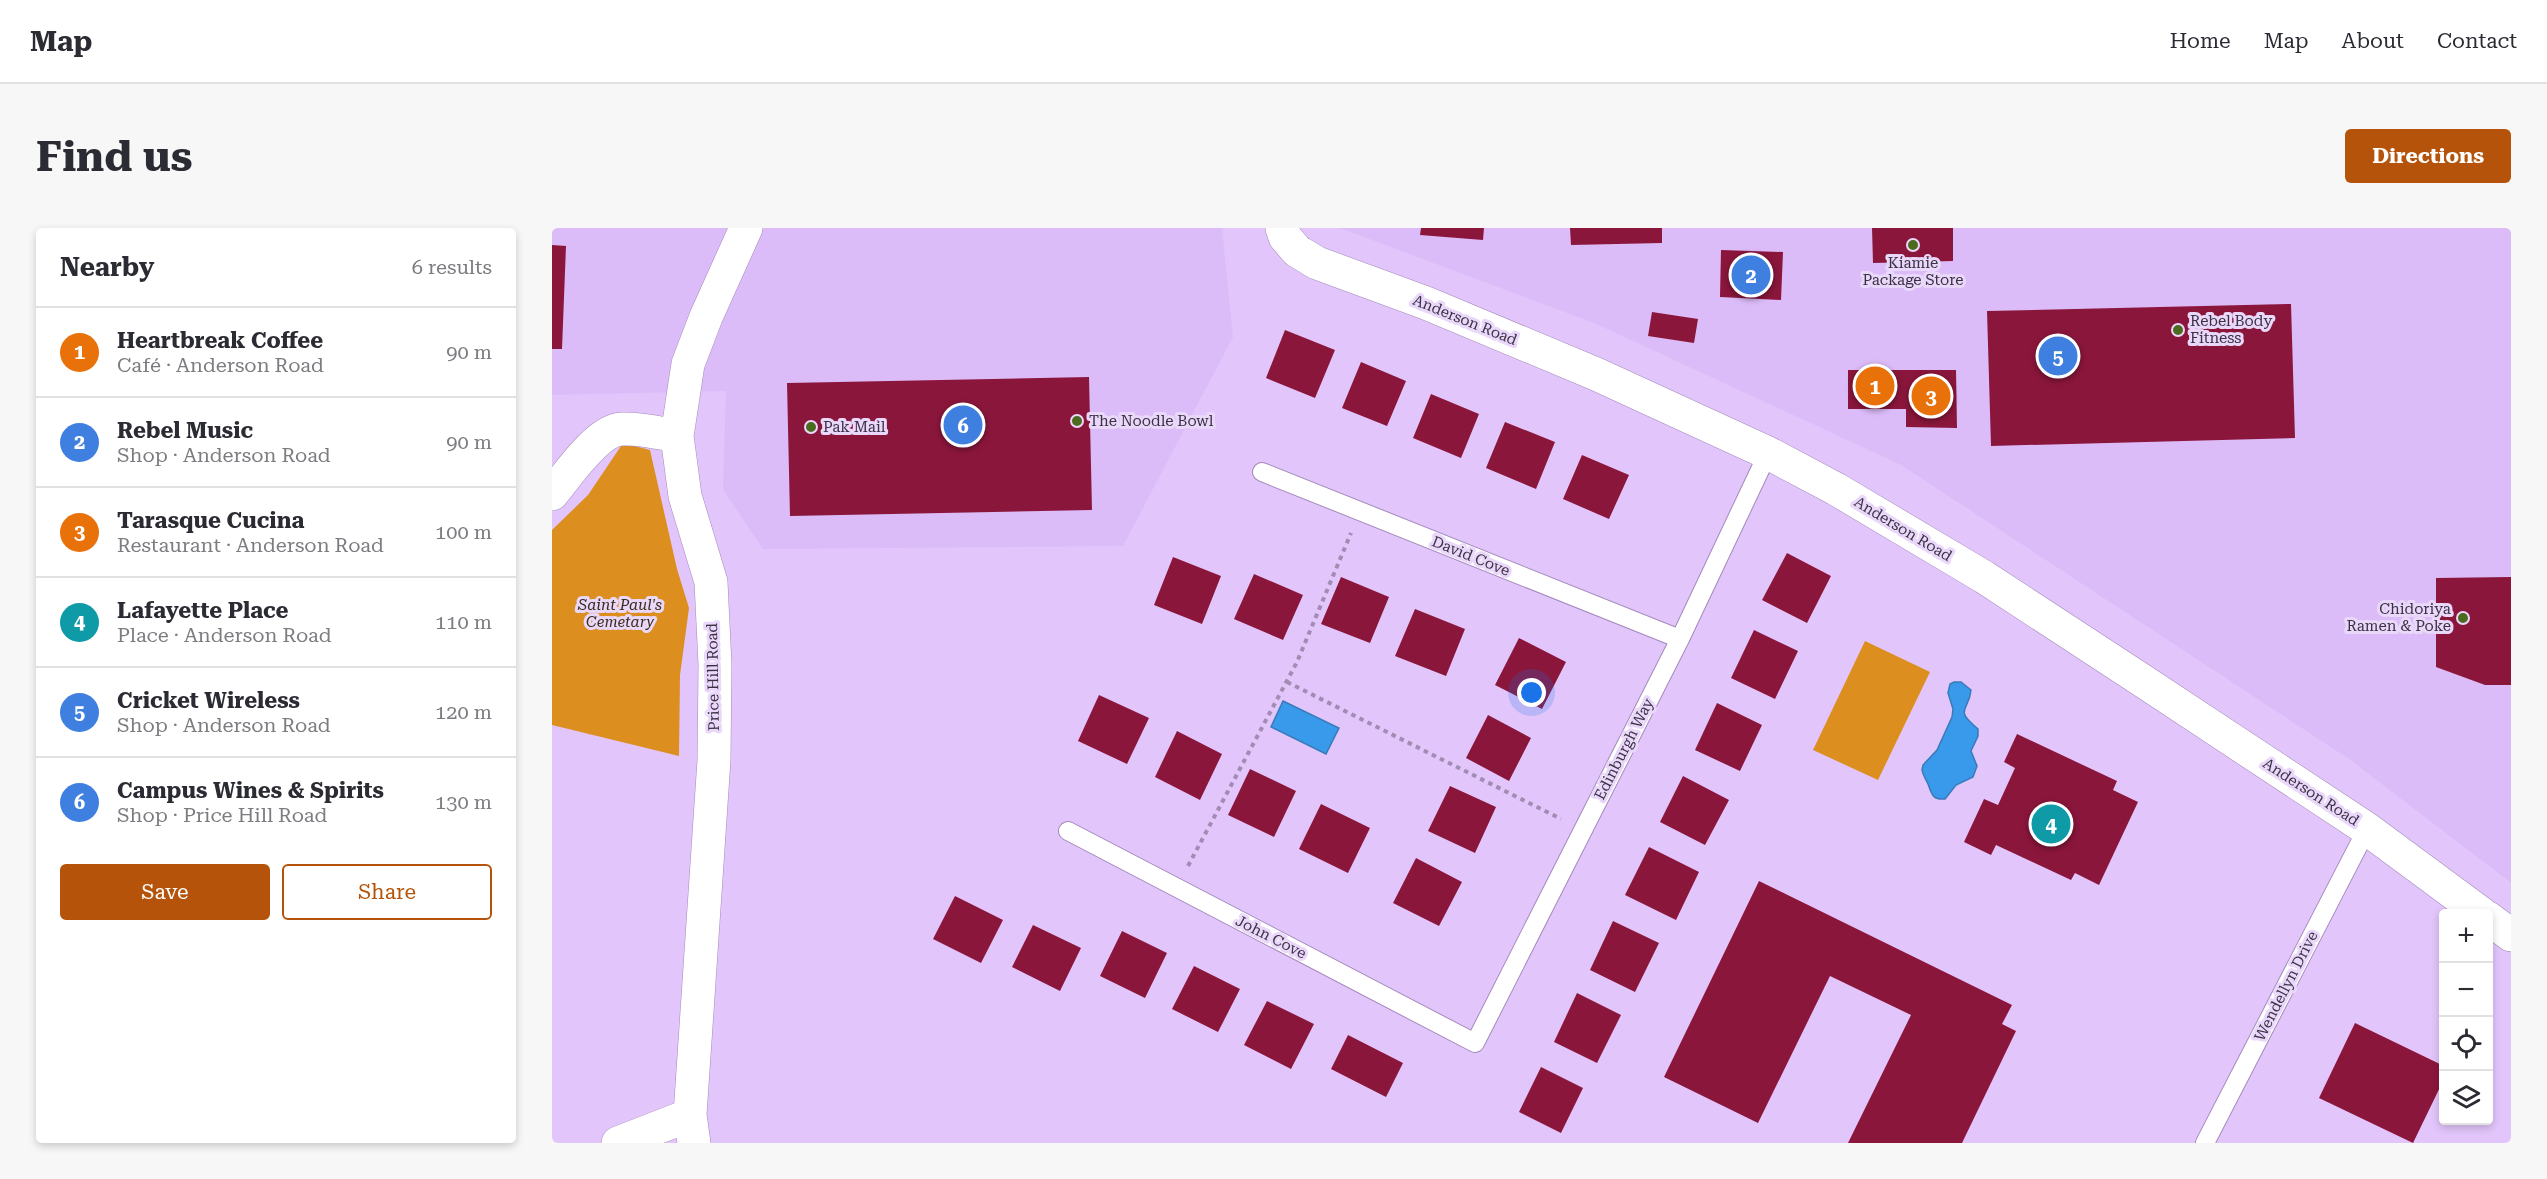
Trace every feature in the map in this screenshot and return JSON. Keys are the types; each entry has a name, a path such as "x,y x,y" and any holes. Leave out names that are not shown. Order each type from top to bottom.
{"street":[{"name":"Price Hill Road","path":"692,1129 714,760 714,665 711,582 685,496 677,436 688,364 706,317 746,228"},
{"name":"Anderson Road","path":"1282,228 1285,237 1298,251 1317,263 1426,303 1596,374 1768,453 1836,489 1984,577 2367,829 2475,909"},
{"path":"552,494 587,451 602,438 620,429 677,436"},
{"path":"2493,922 2511,935"},
{"path":"618,1143 692,1129"}],"lane":[{"name":"Edinburgh Way","path":"1475,1043 1680,639 1768,453"},
{"name":"David Cove","path":"1262,472 1680,639"},
{"name":"Wendellyn Drive","path":"2205,1143 2367,829"},
{"name":"John Cove","path":"1068,831 1475,1043"}],"path":[{"path":"1176,887 1298,663 1360,511"},
{"path":"1287,682 1583,830"}],"shaded area":[{"path":"552,228 1222,228 1233,337 1123,546 763,549 723,490 726,391 552,395"},
{"path":"1340,228 2511,228 2511,883 2349,759 1901,465 1594,323"}],"green space":[{"name":"Saint Paul's Cemetary","path":"623,443 650,450 677,569 689,608 680,675 679,756 552,725 552,530 588,495"},
{"path":"1865,641 1930,672 1878,780 1813,750"}],"water":[{"path":"1961,682 1971,690 1964,713 1978,729 1978,736 1971,751 1977,766 1973,777 1956,785 1945,799 1941,799 1933,796 1922,770 1923,765 1937,750 1952,717 1953,709 1948,693 1950,684"},
{"path":"1283,701 1339,728 1326,754 1271,727"}],"building":[{"path":"1421,228 1484,228 1483,240 1420,235"},
{"path":"1570,228 1662,228 1662,243 1571,245"},
{"name":"Kiamie Package Store","path":"1872,228 1953,228 1953,261 1873,263"},
{"path":"552,245 566,246 562,349 552,349"},
{"path":"1721,250 1783,252 1781,300 1720,297"},
{"path":"2291,304 2295,438 1991,446 1987,311"},
{"path":"1652,312 1698,319 1694,343 1648,336"},
{"path":"1285,330 1335,350 1315,398 1266,378"},
{"path":"1361,362 1406,381 1387,426 1342,408"},
{"path":"1848,370 1956,370 1957,428 1906,427 1906,409 1848,409"},
{"path":"1089,377 1092,510 790,516 787,383"},
{"path":"1431,394 1479,414 1461,458 1413,438"},
{"path":"1505,422 1555,442 1536,489 1486,468"},
{"path":"1582,455 1629,475 1609,519 1563,499"},
{"path":"1787,553 1831,576 1807,623 1762,600"},
{"path":"1173,557 1221,576 1202,624 1154,605"},
{"path":"1254,574 1303,595 1283,640 1234,619"},
{"path":"1341,577 1389,597 1370,643 1321,624"},
{"path":"2511,577 2511,685 2485,685 2436,667 2436,578"},
{"path":"1415,609 1465,629 1446,676 1395,656"},
{"path":"1754,630 1798,651 1775,699 1731,678"},
{"path":"1519,638 1566,662 1542,709 1495,685"},
{"path":"1099,695 1149,718 1127,764 1078,741"},
{"path":"1717,703 1762,725 1740,771 1695,750"},
{"path":"1488,715 1531,738 1509,781 1466,758"},
{"path":"1177,731 1222,754 1200,800 1155,777"},
{"path":"2017,734 2117,781 2113,790 2138,802 2099,885 2075,873 2071,880 1996,845 1991,855 1964,842 1984,799 1998,805 2015,768 2004,762"},
{"path":"1250,769 1296,791 1274,837 1228,815"},
{"path":"1683,776 1729,800 1705,845 1660,822"},
{"path":"1450,786 1496,807 1475,853 1428,831"},
{"path":"1321,804 1370,828 1348,873 1299,849"},
{"path":"1649,847 1699,872 1676,920 1625,895"},
{"path":"1416,858 1462,882 1439,926 1393,903"},
{"path":"1759,881 2012,1005 2002,1024 2016,1031 1962,1143 1848,1143 1911,1015 1830,976 1758,1123 1664,1077"},
{"path":"955,896 1003,920 981,963 933,939"},
{"path":"1613,921 1659,943 1635,992 1590,970"},
{"path":"1033,925 1081,948 1060,991 1012,967"},
{"path":"1122,931 1167,953 1145,998 1100,976"},
{"path":"1194,966 1240,989 1218,1032 1172,1009"},
{"path":"1577,993 1621,1015 1597,1063 1554,1042"},
{"path":"1267,1001 1314,1024 1291,1069 1244,1045"},
{"path":"2355,1023 2439,1064 2439,1089 2413,1143 2319,1098"},
{"path":"1348,1035 1403,1063 1386,1097 1331,1069"},
{"path":"1541,1067 1583,1088 1561,1133 1519,1112"}],"place":[{"name":"Kiamie Package Store","path":"1913,245"},
{"name":"Rebel Music","path":"1751,275"},
{"name":"Rebel Body Fitness","path":"2178,330"},
{"name":"Cricket Wireless","path":"2058,356"},
{"name":"Heartbreak Coffee","path":"1875,386"},
{"name":"Tarasque Cucina","path":"1931,396"},
{"name":"The Noodle Bowl","path":"1077,421"},
{"name":"Campus Wines & Spirits","path":"963,425"},
{"name":"Pak Mail","path":"811,427"},
{"name":"Chidoriya Ramen & Poke","path":"2463,618"},
{"name":"Lafayette Place","path":"2051,824"}]}
